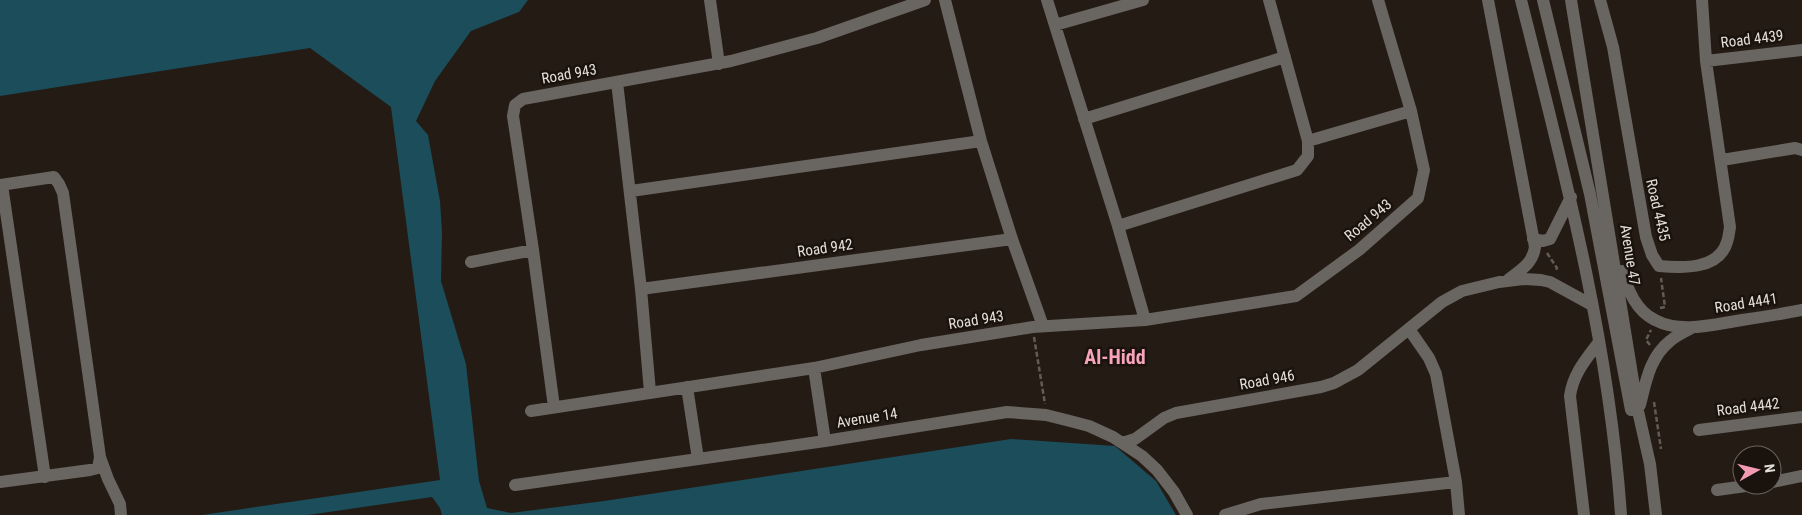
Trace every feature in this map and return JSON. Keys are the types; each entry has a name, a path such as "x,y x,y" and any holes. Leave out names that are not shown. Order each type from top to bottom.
{"street":[{"path":"710,0 719,64"},
{"name":"Road 943","path":"554,407 534,250 513,116 515,105 523,99 719,64 818,38 925,0"},
{"path":"945,0 981,141 1038,327"},
{"path":"1047,0 1118,226 1144,320"},
{"path":"1055,25 1143,0"},
{"path":"1118,226 1297,170 1308,156 1308,141 1269,0"},
{"name":"Road 943","path":"531,411 814,368 921,345 1038,327 1144,320 1296,296 1359,250 1418,198 1424,170 1411,111 1378,0"},
{"path":"1488,0 1533,239 1534,253 1524,269 1507,281"},
{"path":"1521,0 1571,197 1592,305 1610,416 1621,515"},
{"path":"1543,0 1590,194 1629,404 1650,464"},
{"name":"Avenue 47","path":"1571,0 1613,247 1638,411 1650,464 1656,515"},
{"name":"Road 4435","path":"1600,0 1612,47 1646,237 1652,255 1659,266 1677,268 1703,264 1718,258 1727,244 1730,227 1722,160 1706,61 1702,0"},
{"name":"Road 4439","path":"1706,61 1802,50"},
{"path":"1084,119 1285,56"},
{"path":"617,82 631,191 650,392"},
{"path":"1308,141 1411,111"},
{"path":"631,191 981,141"},
{"path":"1722,160 1794,148 1802,150"},
{"path":"45,477 1,185 54,177 60,184 63,193 100,458 120,504 122,515"},
{"path":"1533,239 1543,241 1550,239 1571,197"},
{"name":"Road 942","path":"641,289 1012,239"},
{"name":"Road 4441","path":"1613,247 1629,290 1638,306 1655,320 1673,326 1694,327 1802,310"},
{"path":"470,262 534,250"},
{"name":"Road 946","path":"1122,443 1135,439 1164,418 1176,413 1321,387 1334,383 1363,366 1442,302 1462,291 1523,279 1550,282 1592,305"},
{"name":"Road 4441","path":"1638,411 1646,380 1657,354 1671,340 1694,327"},
{"path":"1409,329 1430,358 1436,374 1456,482 1459,515"},
{"path":"1584,515 1570,396 1571,387 1578,369 1599,342"},
{"path":"814,368 825,441"},
{"path":"687,387 698,459"},
{"name":"Avenue 14","path":"515,485 825,441 1008,412 1046,415 1089,426 1122,443 1142,456 1157,470 1174,492 1187,515"},
{"name":"Road 4442","path":"1699,430 1802,417"},
{"path":"0,482 90,470 98,468 100,458"},
{"path":"1782,480 1802,476"},
{"path":"1225,515 1261,504 1456,482"},
{"path":"1717,490 1732,488"}],"path":[{"path":"1534,253 1546,251 1557,268 1550,282"},
{"path":"1038,327 1046,415"}],"water":[{"path":"0,0 528,0 519,12 471,31 435,81 416,121 428,135 440,201 442,232 441,281 466,364 479,481 487,508 511,513 604,501 1011,439 1115,446 1156,481 1176,515 442,515 440,508 432,497 308,515 202,515 440,480 391,107 310,48 0,96"}],"district":[{"name":"Al-Hidd","path":"1115,357"}]}
